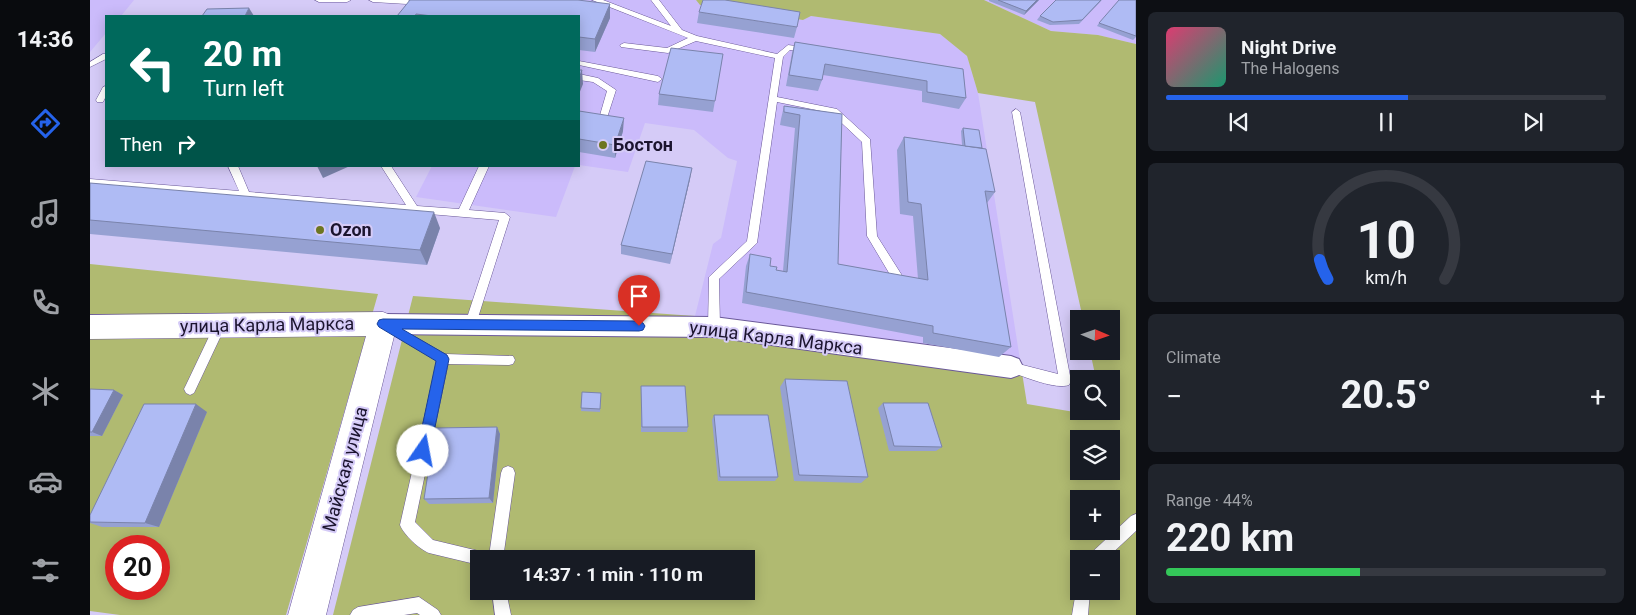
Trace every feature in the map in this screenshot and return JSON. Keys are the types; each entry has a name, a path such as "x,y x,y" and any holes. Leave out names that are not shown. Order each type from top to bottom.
{"street":[{"name":"Майская улица","path":"307,615 383,324"},
{"name":"улица Карла Маркса","path":"90,327 471,324 714,327 1011,368"}],"lane":[{"path":"319,0 346,0"},
{"path":"373,0 407,2"},
{"path":"596,0 613,3 695,38 779,57"},
{"path":"655,0 680,32"},
{"path":"624,45 668,51 695,38"},
{"path":"714,327 714,277 752,243 779,57 788,47 816,52"},
{"path":"90,65 104,59"},
{"path":"580,63 658,79"},
{"path":"580,77 595,80 612,90 602,122"},
{"path":"100,100 105,91"},
{"path":"773,99 834,111 867,141 872,236 900,280"},
{"path":"1011,368 1039,376 1065,380 1016,112"},
{"path":"233,167 246,196"},
{"path":"387,167 414,210"},
{"path":"462,214 484,167"},
{"path":"90,182 505,217 471,324"},
{"path":"383,324 443,359 509,360"},
{"path":"190,389 220,325"},
{"path":"443,359 408,525 429,546 470,555"},
{"path":"497,550 508,474"},
{"path":"1105,550 1136,521"},
{"path":"500,600 503,615"},
{"path":"1080,615 1082,600"},
{"path":"358,615 419,605 433,615"}],"shaded area":[{"path":"90,0 134,0 122,15 105,15 105,34 90,52"},
{"path":"415,0 696,0 700,5 803,20 811,16 940,34 967,56 978,93 1020,360 695,316 713,244 721,238 737,161 728,158 694,130 645,123 628,172 580,165 580,15 406,15"},
{"path":"984,0 1136,0 1136,44 1098,35 1051,31"},
{"path":"431,167 575,167 556,217 416,197"}],"green space":[{"path":"696,0 984,0 1051,31 1098,35 1136,44 1136,615 333,615 413,296 695,316 1020,360 1027,404 1070,411 1070,420 1120,420 1120,370 1094,370 1092,360 1120,360 1120,310 1081,310 1035,102 978,93 967,56 940,34 811,16 803,20 700,5"},
{"path":"90,264 378,294 286,615 120,615 90,611"}],"building":[{"path":"410,0 578,0 610,4 595,39 580,37 580,15 398,15"},
{"path":"703,0 725,0 800,12 797,27 699,12"},
{"path":"998,0 1037,0 1026,11"},
{"path":"1056,0 1101,0 1082,20 1053,22 1040,16"},
{"path":"1119,0 1136,0 1136,36 1099,23"},
{"path":"249,8 246,15 203,15 207,9"},
{"path":"795,42 963,69 966,98 927,92 927,81 825,64 822,80 789,75"},
{"path":"671,48 723,54 715,101 659,94"},
{"path":"784,106 842,114 838,264 928,280 921,204 908,202 904,137 986,149 995,192 985,191 1011,347 933,333 933,326 746,292 750,254 771,258 770,266 777,267 776,270 787,272 800,115 784,112"},
{"path":"580,111 624,118 615,145 580,139"},
{"path":"963,128 979,130 982,148 965,146"},
{"path":"646,161 692,168 672,254 621,245"},
{"path":"90,183 434,212 420,250 90,220"},
{"path":"785,379 847,381 868,477 799,475"},
{"path":"641,386 685,386 688,427 642,427"},
{"path":"90,389 114,390 92,432 90,432"},
{"path":"582,392 601,393 600,409 581,408"},
{"path":"883,403 928,403 942,447 894,446"},
{"path":"144,404 196,404 145,523 90,522 90,515"},
{"path":"714,415 768,415 778,477 720,477"},
{"path":"497,427 489,498 424,499 435,428"}],"place":[{"name":"Бостон","path":"603,145"},
{"name":"Ozon","path":"320,230"}],"route":[{"path":"423,451 443,359 383,324 639,326"}]}
